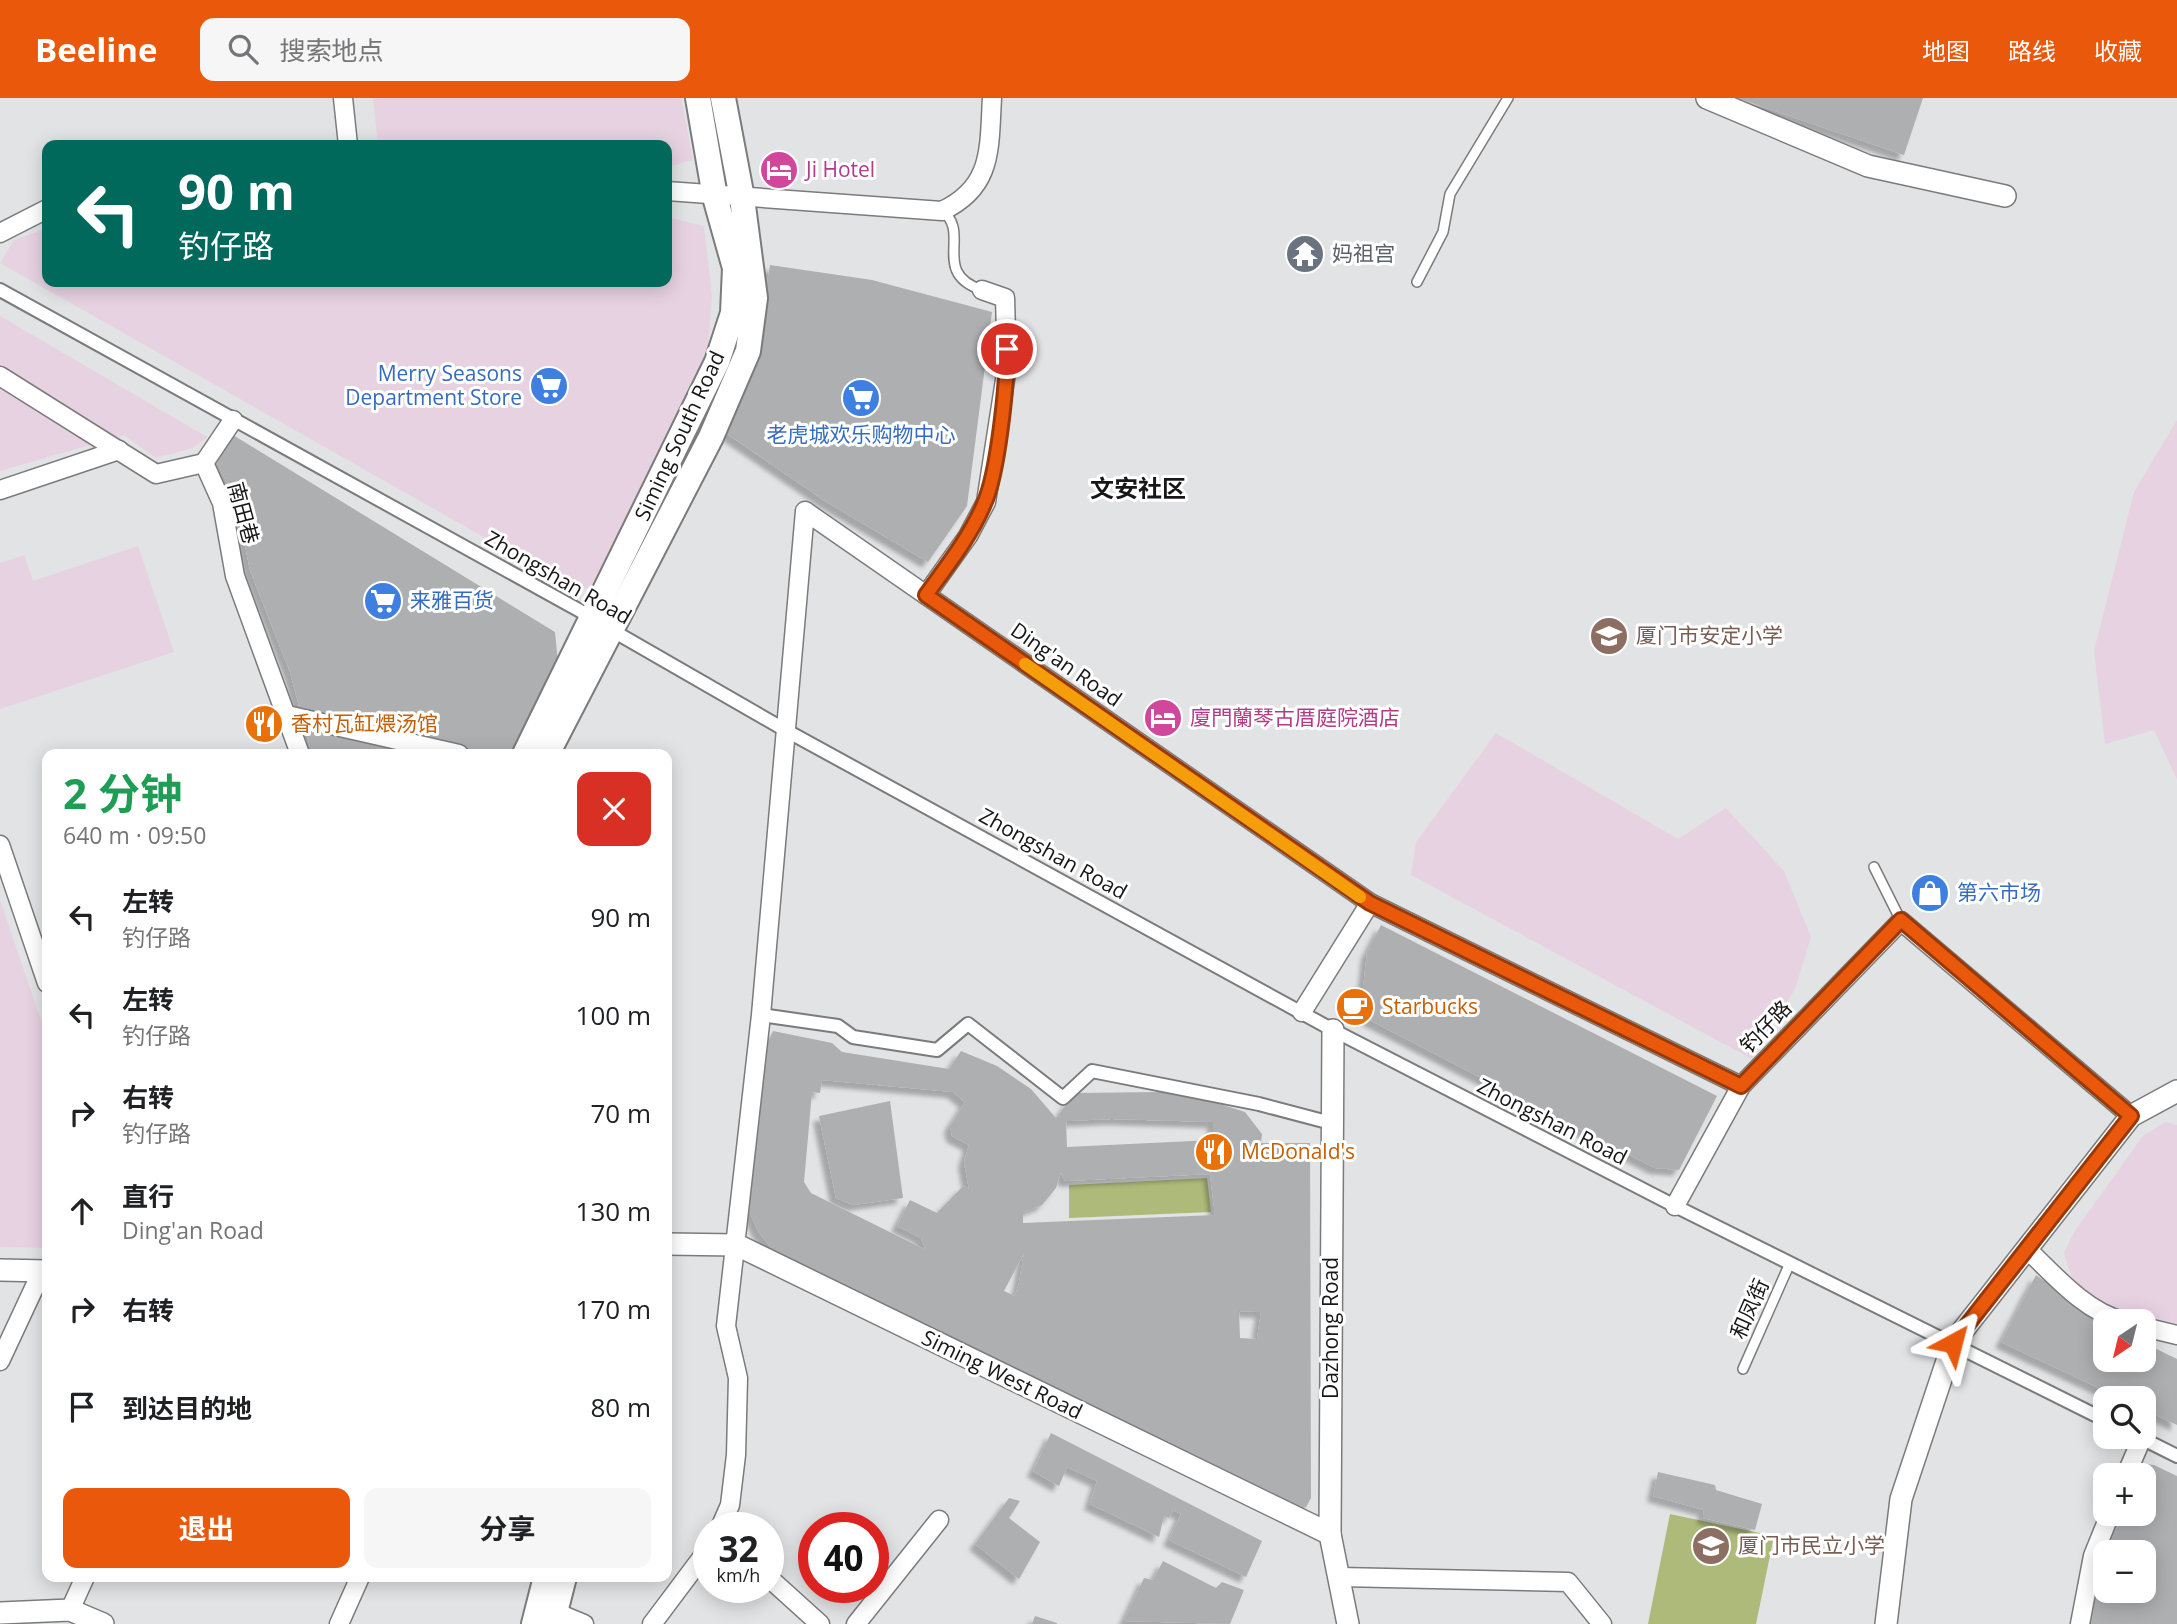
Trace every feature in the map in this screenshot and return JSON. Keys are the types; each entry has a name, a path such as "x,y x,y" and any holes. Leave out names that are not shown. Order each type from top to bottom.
{"main road":[{"name":"Siming South Road","path":"549,749 717,362 733,313 735,268 715,197 698,98"},
{"name":"Siming South Road","path":"527,749 710,437 748,351 755,298 743,198 723,98"},
{"path":"546,1582 547,1620"},
{"path":"547,1620 562,1582"}],"street":[{"path":"343,98 347,140"},
{"path":"672,192 715,197 942,211 965,200 985,170 992,98"},
{"path":"1707,98 1868,166 2005,196"},
{"path":"0,233 42,212"},
{"name":"Zhongshan Road","path":"0,290 602,624 787,731 1333,1030 1675,1206 2093,1414"},
{"path":"926,595 968,536 986,502 996,449 1007,367 1004,298 982,290"},
{"name":"南田巷","path":"0,376 156,474 204,463 222,503 235,576 298,749"},
{"path":"204,463 233,420"},
{"path":"0,490 119,450"},
{"name":"Ding'an Road","path":"787,731 805,511 1370,903"},
{"path":"287,715 438,749"},
{"path":"727,1512 736,1455 738,1378 726,1326 761,1016 787,731"},
{"path":"0,845 42,961"},
{"path":"1302,1012 1370,903"},
{"name":"钓仔路","path":"1370,903 1741,1086 1901,920"},
{"path":"1901,920 2131,1116"},
{"path":"761,1016 838,1026 853,1037 937,1050 968,1024 1063,1098 1092,1071 1259,1104 1331,1123"},
{"name":"Dazhong Road","path":"1333,1030 1330,1534 1348,1624"},
{"path":"1675,1206 1741,1086"},
{"path":"1886,1624 1900,1499 1953,1343 2131,1116 2175,1095"},
{"name":"Siming West Road","path":"672,1244 737,1245 1330,1534"},
{"path":"2027,1249 2066,1287 2099,1309"},
{"path":"0,1270 42,1271"},
{"path":"0,1361 42,1277"},
{"path":"2156,1330 2177,1335"},
{"path":"2156,1445 2177,1456"},
{"path":"856,1624 939,1520"},
{"path":"2080,1624 2093,1556 2105,1526"},
{"path":"652,1624 693,1569"},
{"path":"1340,1577 1568,1582 1602,1624"},
{"path":"70,1610 83,1582"},
{"path":"339,1624 358,1582"},
{"path":"784,1591 820,1624"},
{"path":"0,1613 70,1610 103,1624"},
{"path":"547,1620 584,1624"}],"lane":[{"path":"1417,282 1443,233 1450,194 1508,98"},
{"path":"942,211 949,216 953,225 954,261 958,275 965,284 982,290"},
{"path":"1874,867 1901,920"},
{"name":"和凤街","path":"1742,1369 1790,1264"}],"shaded area":[{"path":"373,98 681,98 693,160 672,166 672,140 377,140"},
{"path":"672,218 704,226 712,295 708,351 597,587 577,590 42,287 672,287"},
{"path":"42,230 42,287 0,263 14,240"},
{"path":"0,316 207,437 193,448 156,458 124,435 0,471"},
{"path":"2177,420 2177,779 2154,730 2105,744 2094,651 2134,492"},
{"path":"138,546 174,652 0,709 0,563 24,555 33,581"},
{"path":"1496,733 1678,839 1726,808 1784,871 1811,937 1795,989 1752,1059 1411,875 1416,842"},
{"path":"0,900 42,1023 42,1248 0,1247"},
{"path":"2165,1122 2177,1125 2177,1324 2156,1319 2156,1309 2116,1309 2104,1306 2074,1285 2064,1253 2074,1232 2143,1136"}],"green space":[{"path":"1207,1178 1211,1212 1069,1218 1069,1185"},
{"path":"1670,1514 1774,1536 1756,1624 1648,1624"}],"building":[{"path":"1737,98 1923,98 1904,155"},
{"name":"老虎城欢乐购物中心","path":"770,265 872,280 992,312 967,506 928,562 825,501 726,433 754,363"},
{"name":"来雅百货","path":"233,435 555,632 559,673 518,749 311,749 290,672 250,570 236,501 217,463"},
{"path":"1381,925 1717,1096 1679,1170 1655,1168 1360,1015 1367,953"},
{"path":"773,1031 832,1043 842,1052 949,1069 961,1051 997,1066 1031,1089 1056,1118 1075,1093 1160,1092 1217,1103 1245,1112 1262,1134 1261,1143 1310,1143 1311,1498 1306,1507 1290,1509 774,1251 758,1231 746,1203 766,1046","holes":["822,1080 953,1092 965,1102 950,1126 952,1136 969,1145 964,1162 969,1189 963,1186 937,1213 910,1200 897,1226 921,1238 926,1250 811,1193 804,1182 812,1092 820,1093","1112,1119 1213,1122 1213,1140 1067,1147 1066,1121","1061,1172 1065,1181 1210,1174 1215,1215 1023,1223 1023,1212 1042,1205 1056,1188","1024,1253 1019,1283 1015,1296 1004,1291","1239,1311 1261,1312 1257,1339 1240,1338"]},
{"path":"890,1101 903,1198 853,1205 836,1198 819,1116"},
{"path":"2036,1275 2093,1314 2093,1372 2156,1372 2156,1349 2177,1359 2177,1425 2156,1415 2156,1386 2094,1386 2001,1342"},
{"path":"1051,1433 1262,1541 1246,1577 1169,1540 1181,1514 1173,1510 1169,1518 1164,1516 1159,1537 1090,1504 1097,1481 1067,1467 1059,1486 1033,1471"},
{"path":"2156,1466 2177,1476 2177,1624 2091,1624 2095,1603 2156,1603 2156,1540 2111,1540 2118,1526 2156,1526"},
{"path":"1658,1472 1715,1485 1716,1490 1762,1504 1755,1530 1703,1518 1704,1510 1653,1496"},
{"path":"1009,1498 1020,1501 1009,1518 1040,1542 1019,1579 975,1544"},
{"path":"1163,1561 1216,1588 1222,1582 1244,1590 1230,1624 1124,1621 1144,1578 1153,1580"},
{"path":"1035,1616 1057,1623 1057,1624 1032,1624"}],"slow traffic":[{"path":"1025,664 1360,897"}],"place":[{"name":"Ji Hotel","path":"779,170"},
{"name":"妈祖宫","path":"1305,254"},
{"name":"Merry Seasons Department Store","path":"549,386"},
{"name":"老虎城欢乐购物中心","path":"861,398"},
{"name":"来雅百货","path":"383,601"},
{"name":"厦门市安定小学","path":"1609,636"},
{"name":"廈門蘭琴古厝庭院酒店","path":"1163,718"},
{"name":"香村瓦缸煨汤馆","path":"264,724"},
{"name":"第六市场","path":"1930,893"},
{"name":"Starbucks","path":"1355,1007"},
{"name":"McDonald's","path":"1214,1152"},
{"name":"厦门市民立小学","path":"1711,1546"}],"district":[{"name":"文安社区","path":"1138,489"}],"route":[{"path":"1007,349 996,449 986,502 968,536 926,595 1370,903 1741,1086 1901,920 2131,1116 1953,1343"}]}
